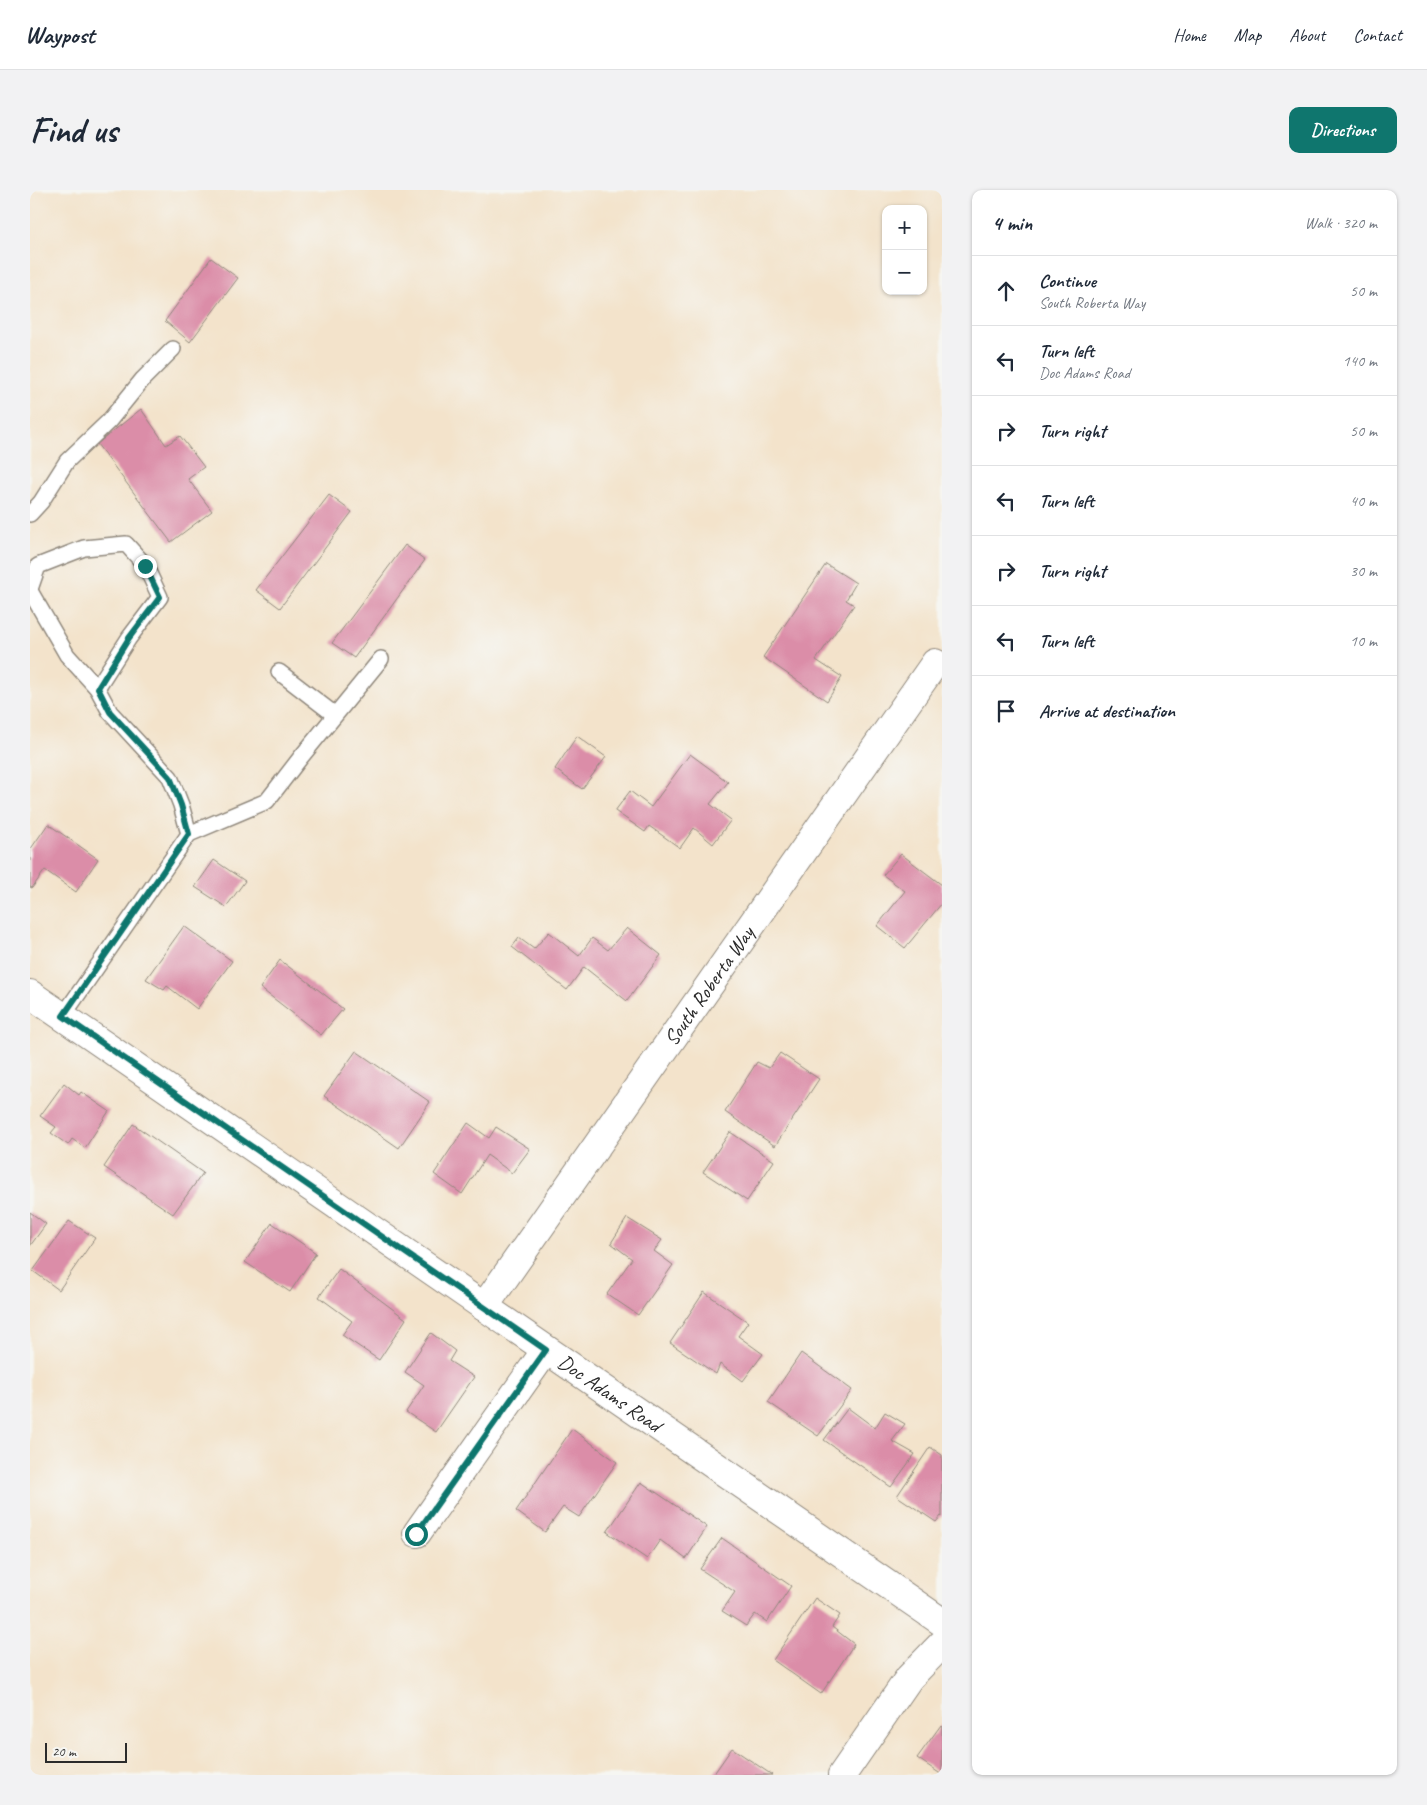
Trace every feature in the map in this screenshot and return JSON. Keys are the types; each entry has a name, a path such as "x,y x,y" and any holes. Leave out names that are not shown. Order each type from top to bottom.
{"street":[{"name":"South Roberta Way","path":"484,1307 935,663"},
{"name":"Doc Adams Road","path":"30,994 942,1622"},
{"path":"416,1534 546,1350"},
{"path":"842,1775 909,1678 942,1644"}],"lane":[{"path":"30,514 41,502 67,461 108,421 143,379 173,349"},
{"path":"98,688 129,638 160,597 145,566 126,544 84,548 38,566 30,590 67,655 98,688 110,712 170,777 181,805 189,834"},
{"path":"63,1016 189,834 267,801 380,659"},
{"path":"279,672 335,715"}],"building":[{"path":"211,258 238,278 190,342 165,321"},
{"path":"141,409 166,445 180,436 204,467 188,479 212,511 171,542 97,444"},
{"path":"329,495 352,512 280,608 256,590"},
{"path":"405,545 425,560 354,658 332,643"},
{"path":"826,564 856,583 846,600 854,605 816,660 842,677 827,701 763,657"},
{"path":"577,736 606,757 582,789 555,769"},
{"path":"690,754 728,782 710,804 731,820 713,844 694,828 680,848 649,826 645,832 615,811 630,791 651,807"},
{"path":"48,824 98,859 76,892 45,870 32,888 30,887 30,850"},
{"path":"901,854 942,885 942,903 905,948 877,926 905,891 883,875"},
{"path":"214,860 245,881 226,907 195,887"},
{"path":"184,926 232,961 197,1009 167,986 164,990 146,979"},
{"path":"627,928 661,955 627,1001 584,967 567,990 512,947 519,938 534,949 549,932 579,956 592,938 608,950"},
{"path":"280,960 343,1009 321,1035 260,988"},
{"path":"356,1051 430,1102 399,1148 324,1096"},
{"path":"780,1053 819,1079 775,1146 725,1112 757,1062 769,1068"},
{"path":"64,1083 79,1095 81,1092 109,1111 85,1148 72,1139 68,1145 51,1133 56,1127 40,1116"},
{"path":"468,1123 489,1138 496,1127 530,1149 512,1173 487,1155 462,1194 434,1174"},
{"path":"133,1124 203,1173 173,1214 104,1167"},
{"path":"730,1132 774,1161 747,1201 703,1172"},
{"path":"30,1212 46,1224 30,1246"},
{"path":"627,1218 662,1240 654,1251 673,1265 638,1315 607,1294 632,1259 611,1243"},
{"path":"69,1221 95,1238 59,1290 33,1271"},
{"path":"272,1223 316,1253 290,1292 245,1262"},
{"path":"339,1269 406,1319 379,1360 342,1335 352,1321 319,1297"},
{"path":"704,1292 748,1322 738,1336 763,1354 743,1381 720,1364 716,1374 670,1343"},
{"path":"431,1333 455,1351 449,1361 474,1377 436,1432 406,1412 424,1385 405,1372"},
{"path":"801,1353 852,1390 818,1436 768,1402"},
{"path":"848,1408 875,1428 885,1412 905,1424 892,1441 915,1454 891,1487 824,1440"},
{"path":"572,1429 617,1462 579,1517 563,1507 545,1532 516,1511"},
{"path":"930,1447 942,1455 942,1517 936,1522 897,1496"},
{"path":"641,1482 707,1527 686,1559 660,1540 647,1559 607,1532"},
{"path":"722,1538 791,1586 767,1622 755,1614 746,1626 722,1611 735,1592 700,1569"},
{"path":"815,1598 840,1615 832,1627 854,1644 821,1694 773,1660"},
{"path":"942,1726 942,1775 917,1758"},
{"path":"732,1748 772,1775 713,1775"}],"route":[{"path":"145,566 160,597 129,638 98,688 110,712 170,777 181,805 189,834 63,1016 546,1350 416,1534"}]}
